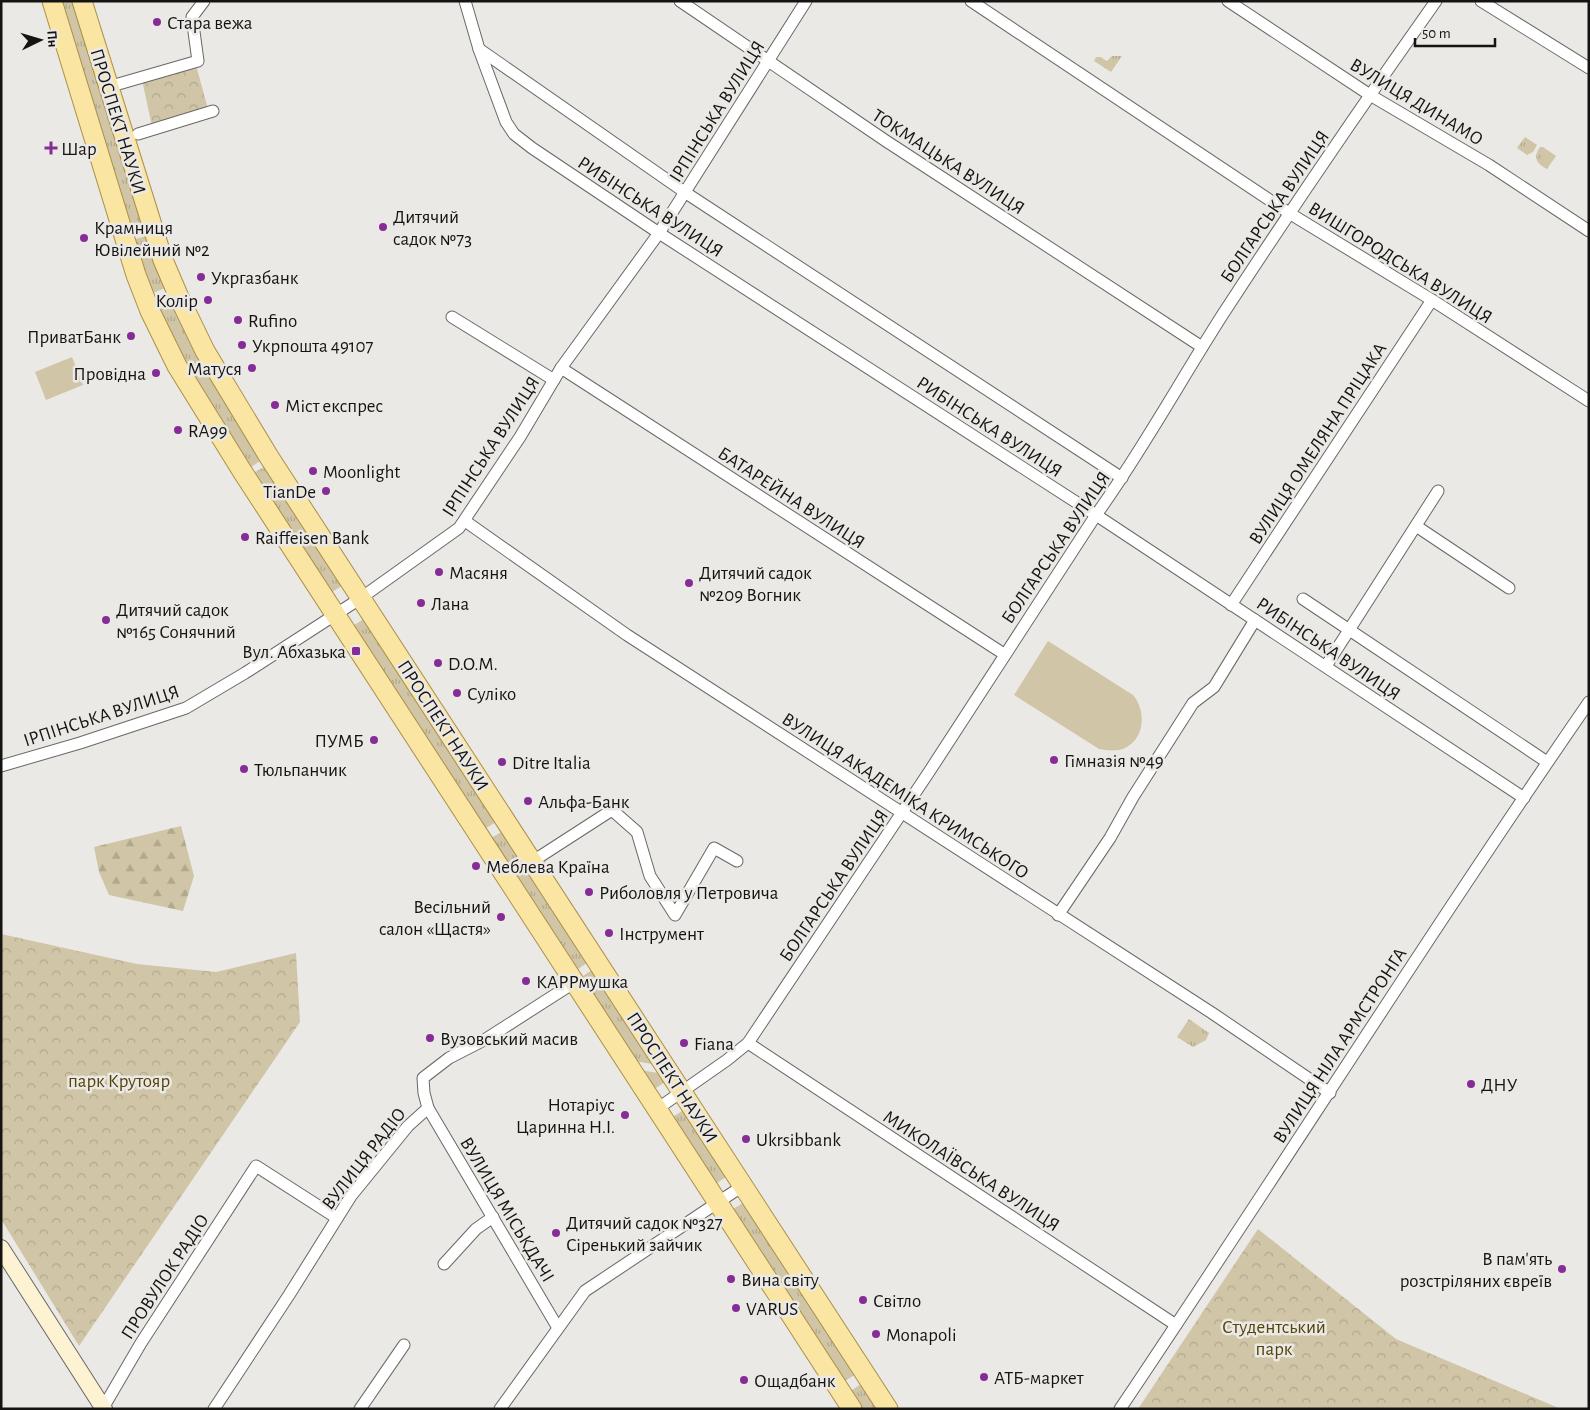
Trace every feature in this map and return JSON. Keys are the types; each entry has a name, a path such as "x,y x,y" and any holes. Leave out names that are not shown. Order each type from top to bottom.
{"main road":[{"name":"ПРОСПЕКТ НАУКИ","path":"52,1 136,275 176,366 852,1409"},
{"name":"ПРОСПЕКТ НАУКИ","path":"82,1 163,260 191,325 205,351 268,457 533,861 888,1409"},
{"path":"1,1248 104,1408"}],"street":[{"path":"108,87 198,62 192,17 204,1"},
{"name":"РИБІНСЬКА ВУЛИЦЯ","path":"465,1 479,50 506,122 514,134 532,148 659,233 1096,515 1524,798"},
{"name":"ТОКМАЦЬКА ВУЛИЦЯ","path":"680,1 894,147 1202,347"},
{"name":"ІРПІНСЬКА ВУЛИЦЯ","path":"1,766 94,739 186,708 245,673 335,613 361,598 459,528 520,437 561,368 686,193 806,1"},
{"name":"ВИШГОРОДСЬКА ВУЛИЦЯ","path":"971,1 1288,213 1432,300 1589,401"},
{"name":"ВУЛИЦЯ ДИНАМО","path":"1228,1 1370,95 1489,165 1589,231"},
{"name":"БОЛГАРСЬКА ВУЛИЦЯ","path":"657,1109 748,1043 1122,478 1202,347 1288,213 1436,1"},
{"path":"1481,1 1589,68"},
{"name":"РИБІНСЬКА ВУЛИЦЯ","path":"479,50 686,193 1122,478"},
{"path":"138,134 213,111"},
{"name":"ВУЛИЦЯ ОМЕЛЯНА ПРІЦАКА","path":"1231,605 1432,300"},
{"path":"452,317 554,380"},
{"name":"БАТАРЕЙНА ВУЛИЦЯ","path":"561,368 1004,654"},
{"path":"1326,666 1438,491"},
{"name":"ВУЛИЦЯ АКАДЕМІКА КРИМСЬКОГО","path":"465,521 626,634 1212,1013 1330,1093"},
{"path":"1416,526 1509,588"},
{"name":"РИБІНСЬКА ВУЛИЦЯ","path":"1303,599 1548,762"},
{"path":"1058,915 1110,838 1133,797 1193,703 1214,686 1255,620"},
{"name":"ВУЛИЦЯ НІЛА АРМСТРОНГА","path":"1120,1409 1330,1093 1400,981 1589,702"},
{"path":"533,861 612,810 637,832 650,876 675,914 714,848 737,861"},
{"name":"ВУЛИЦЯ РАДІО","path":"214,1409 351,1196 408,1126 428,1108 423,1078 449,1058 486,1039 575,982"},
{"name":"МИКОЛАЇВСЬКА ВУЛИЦЯ","path":"748,1043 1176,1325"},
{"name":"ВУЛИЦЯ МІСЬКДАЧІ","path":"428,1108 558,1328"},
{"name":"ПРОВУЛОК РАДІО","path":"104,1408 141,1343 256,1166 337,1218"},
{"path":"500,1409 584,1291 744,1185"},
{"path":"444,1264 476,1229 493,1217"},
{"path":"360,1409 404,1345"}],"green space":[{"path":"58,1 76,1 145,222 128,228"},
{"path":"1112,56 1122,56 1111,72 1094,61 1096,57 1101,57 1107,61"},
{"path":"196,65 208,109 152,126 142,80"},
{"path":"1525,137 1537,145 1533,152 1527,155 1517,148"},
{"path":"1540,147 1556,156 1547,169 1540,165 1536,157"},
{"path":"149,235 168,287 150,294 132,240"},
{"path":"173,298 263,459 248,469 182,364 155,305"},
{"path":"72,357 83,385 46,400 35,372"},
{"path":"267,465 345,584 329,594 252,474"},
{"path":"367,617 499,820 483,830 351,627"},
{"path":"1048,641 1133,695 1141,710 1142,719 1138,735 1127,747 1119,750 1099,749 1014,695"},
{"path":"181,826 194,876 183,911 109,895 99,872 94,847"},
{"path":"505,830 590,961 575,971 489,839"},
{"name":"парк Крутояр","path":"1,934 137,964 216,972 296,953 300,1022 79,1346 1,1219"},
{"path":"595,968 658,1065 634,1061 580,978"},
{"path":"1189,1019 1209,1033 1206,1040 1193,1047 1177,1037"},
{"path":"640,1070 664,1074 668,1080 653,1090"},
{"path":"687,1108 729,1175 714,1185 671,1118"},
{"path":"747,1201 858,1373 843,1382 731,1210"},
{"name":"Студентський парк","path":"1258,1229 1396,1339 1561,1409 1138,1409"},
{"path":"864,1382 882,1409 861,1409 849,1392"}],"place":[{"name":"Стара вежа","path":"157,22"},
{"name":"Шар","path":"51,148"},
{"name":"Дитячий садок №73","path":"383,227"},
{"name":"Крамниця Ювілейний №2","path":"84,238"},
{"name":"Укргазбанк","path":"201,277"},
{"name":"Колір","path":"208,300"},
{"name":"Rufino","path":"238,320"},
{"name":"ПриватБанк","path":"131,336"},
{"name":"Укрпошта 49107","path":"242,345"},
{"name":"Матуся","path":"252,368"},
{"name":"Провідна","path":"156,373"},
{"name":"Міст експрес","path":"275,405"},
{"name":"RA99","path":"178,430"},
{"name":"Moonlight","path":"313,471"},
{"name":"TianDe","path":"326,491"},
{"name":"Raiffeisen Bank","path":"245,537"},
{"name":"Масяня","path":"439,572"},
{"name":"Дитячий садок №209 Вогник","path":"689,583"},
{"name":"Лана","path":"421,603"},
{"name":"Дитячий садок №165 Сонячний","path":"106,620"},
{"name":"Вул. Абхазька","path":"356,651"},
{"name":"D.O.M.","path":"438,663"},
{"name":"Сулiко","path":"457,693"},
{"name":"ПУМБ","path":"374,740"},
{"name":"Гімназія №49","path":"1054,760"},
{"name":"Ditre Italia","path":"502,762"},
{"name":"Тюльпанчик","path":"244,769"},
{"name":"Альфа-Банк","path":"528,801"},
{"name":"Меблева Країна","path":"476,866"},
{"name":"Риболовля у Петровича","path":"589,892"},
{"name":"Весільний салон «Щастя»","path":"501,917"},
{"name":"Інструмент","path":"609,933"},
{"name":"КАРРмушка","path":"526,981"},
{"name":"Вузовський масив","path":"430,1038"},
{"name":"Fiana","path":"684,1043"},
{"name":"ДНУ","path":"1471,1084"},
{"name":"Нотарiус Царинна Н.I.","path":"625,1115"},
{"name":"Ukrsibbank","path":"746,1139"},
{"name":"Дитячий садок №327 Сіренький зайчик","path":"556,1233"},
{"name":"В пам'ять розстріляних євреїв","path":"1562,1269"},
{"name":"Вина світу","path":"731,1279"},
{"name":"Свiтло","path":"863,1300"},
{"name":"VARUS","path":"736,1308"},
{"name":"Monapoli","path":"876,1334"},
{"name":"АТБ-маркет","path":"984,1377"},
{"name":"Ощадбанк","path":"744,1380"}]}
